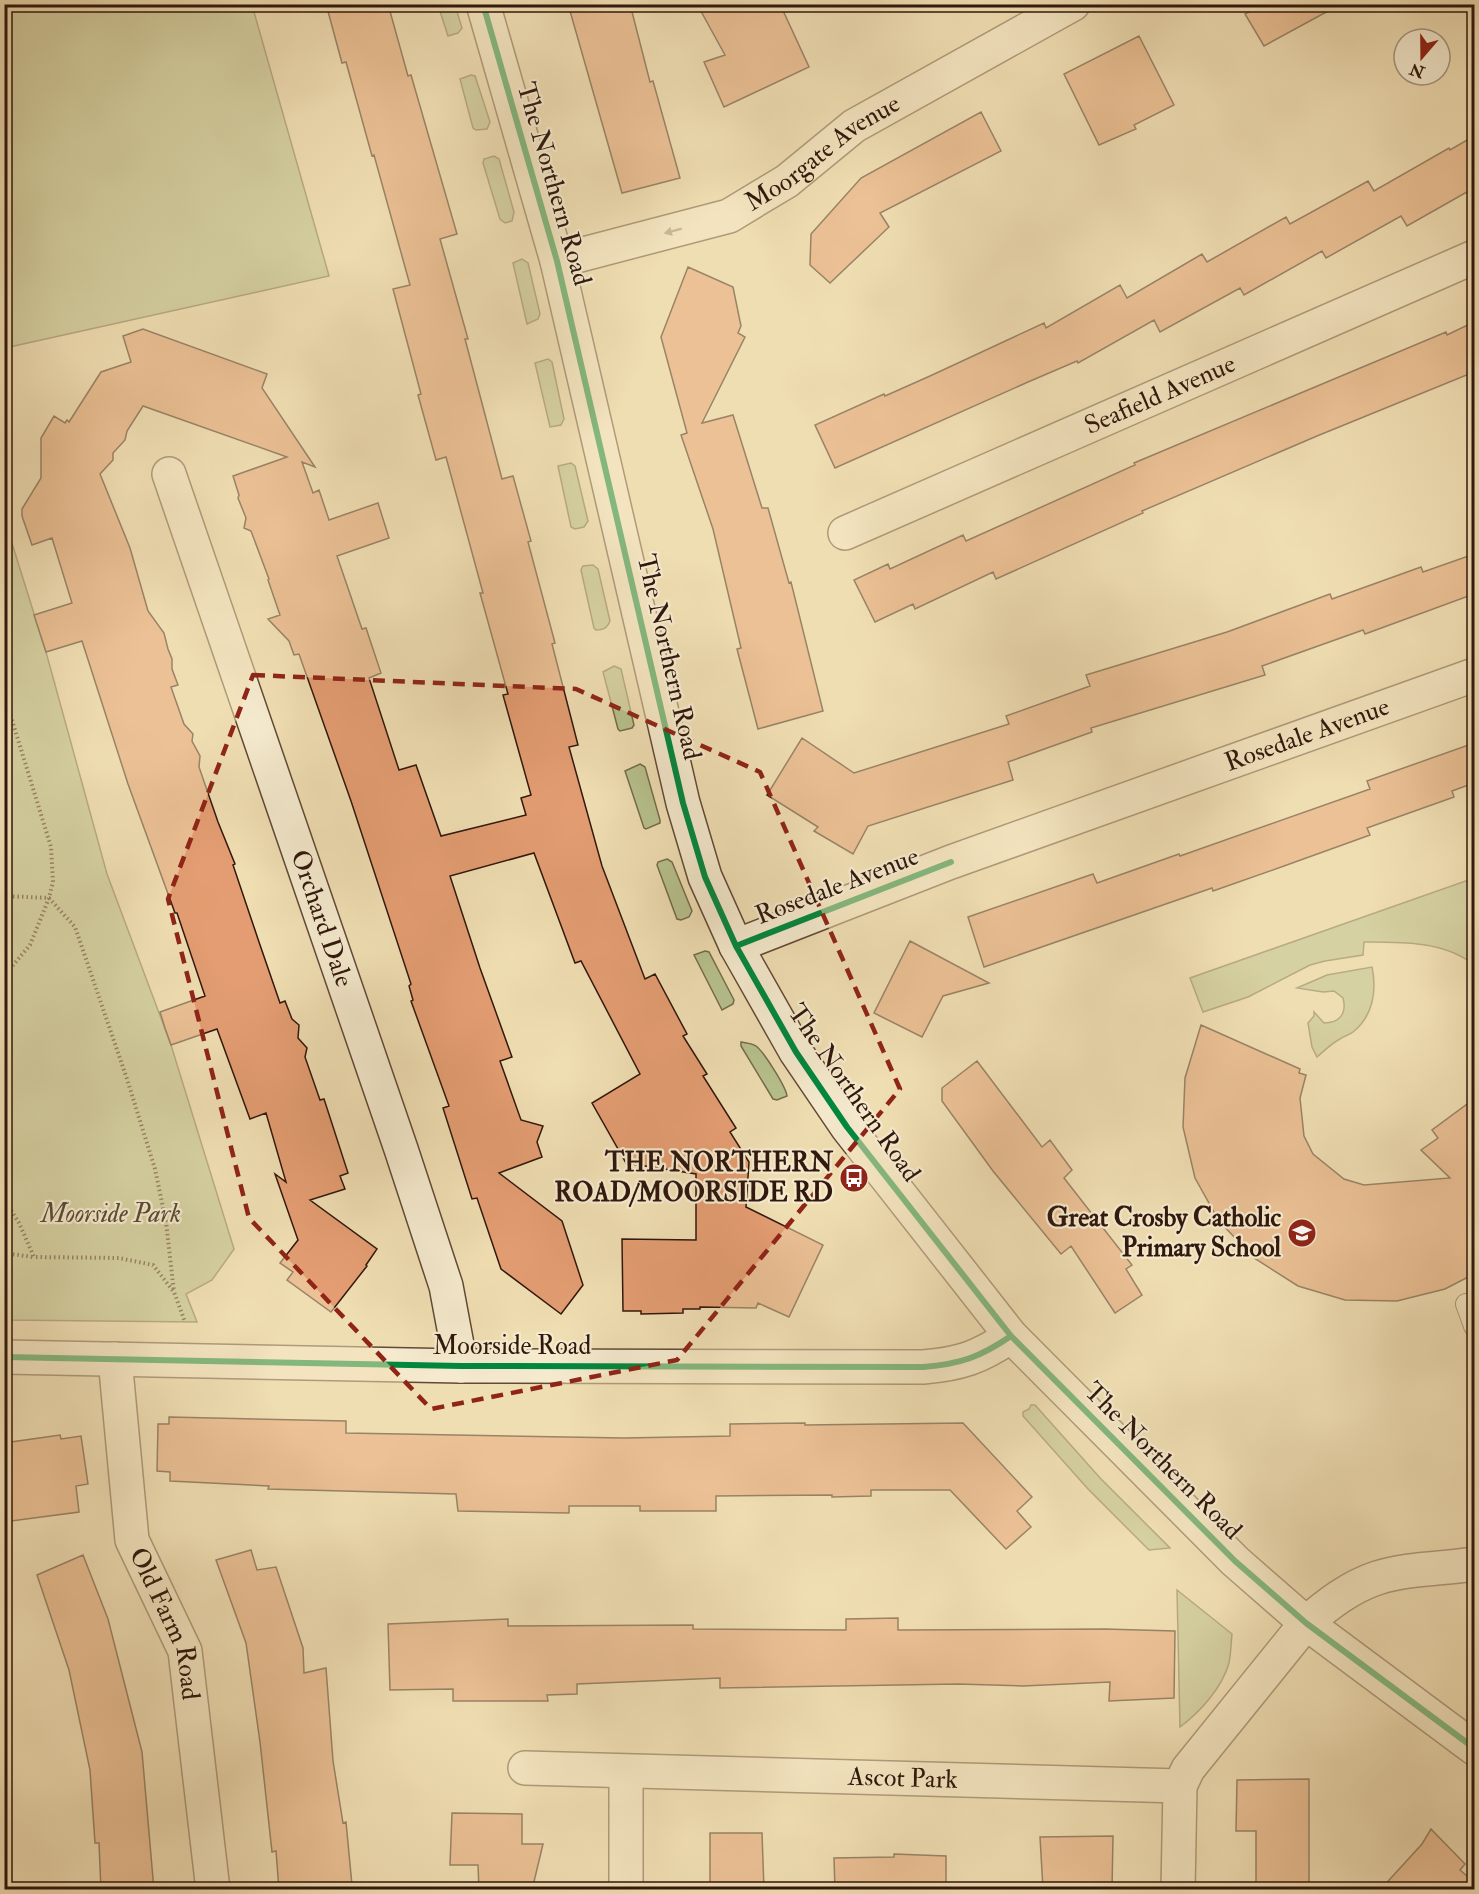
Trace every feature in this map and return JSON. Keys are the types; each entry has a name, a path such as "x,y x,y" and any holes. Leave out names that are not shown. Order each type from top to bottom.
{"street":[{"name":"The Northern Road","path":"483,4 557,261 682,803 705,877 736,946 796,1052 847,1127 1011,1336 1226,1553 1306,1623 1474,1748"},
{"name":"Moorgate Avenue","path":"557,261 729,216 787,181 854,126 1072,4"},
{"name":"Seafield Avenue","path":"845,533 1474,257"},
{"name":"Orchard Dale","path":"169,474 412,1180 446,1286 461,1366"},
{"name":"Rosedale Avenue","path":"736,946 951,862 1474,675"},
{"name":"Moorside Road","path":"4,1358 461,1366 923,1367 960,1363 988,1351 1011,1336"},
{"name":"Old Farm Road","path":"115,1359 132,1540 185,1651 213,1890"},
{"path":"1178,1890 1180,1786 1188,1769 1306,1623 1339,1597 1378,1577 1474,1564"},
{"name":"Ascot Park","path":"525,1768 1180,1786"},
{"path":"626,1772 626,1890"}],"lane":[{"path":"1466,1304 1474,1326"}],"path":[{"path":"4,694 51,847 53,882 30,945 4,976"},
{"path":"4,896 49,898 75,927 128,1080 155,1169 166,1222 174,1292 187,1329"},
{"path":"4,1199 19,1223 34,1257"},
{"path":"4,1253 34,1257 119,1258 153,1265 174,1292"}],"highlighted area":[{"path":"253,675 576,689 760,772 900,1089 677,1360 431,1409 249,1218 168,899"}],"green space":[{"path":"4,5 252,5 329,276 5,348"},
{"path":"438,5 455,5 462,28 458,33 448,36"},
{"path":"475,76 490,122 487,129 473,128 460,79"},
{"path":"494,156 499,159 514,212 512,221 505,223 500,219 483,163 484,159"},
{"path":"522,259 528,263 540,314 538,319 527,324 513,263"},
{"path":"548,359 552,362 564,419 561,425 550,427 535,363"},
{"path":"571,463 575,466 588,521 584,527 575,529 571,527 558,466"},
{"name":"Moorside Park","path":"5,521 46,652 107,874 171,1045 234,1249 212,1280 186,1294 197,1322 5,1320"},
{"path":"593,565 598,569 610,621 605,628 599,630 594,628 581,570 583,566"},
{"path":"614,666 621,669 634,725 632,728 620,731 603,672"},
{"path":"640,764 645,767 660,820 660,823 646,829 625,771"},
{"path":"667,859 672,862 692,911 689,917 681,920 677,919 657,865 658,862"},
{"path":"1474,878 1474,965 1462,957 1436,947 1407,943 1364,942 1363,955 1310,965 1248,997 1203,1012 1190,978"},
{"path":"709,952 734,1000 733,1004 722,1010 694,955"},
{"path":"1372,967 1374,985 1372,1002 1365,1018 1353,1032 1334,1043 1317,1057 1312,1047 1308,1023 1314,1016 1314,1012 1324,1023 1338,1019 1343,1013 1343,998 1334,991 1323,992 1297,988 1327,975"},
{"path":"741,1042 753,1044 760,1050 779,1078 787,1096 777,1100 773,1099 741,1046"},
{"path":"1031,1405 1035,1405 1101,1479 1170,1548 1149,1550 1088,1489 1023,1416 1023,1412"},
{"path":"1177,1590 1232,1634 1229,1663 1216,1690 1202,1707 1180,1727"}],"building":[{"path":"326,4 388,4 457,234 440,239 468,339 465,339 502,479 513,476 531,541 528,542 555,643 552,644 578,745 569,747 602,866 645,979 655,974 687,1034 683,1036 707,1074 703,1076 736,1128 730,1132 749,1162 746,1207 823,1245 789,1317 758,1303 756,1308 700,1307 700,1309 683,1309 683,1313 641,1314 641,1311 623,1311 622,1239 696,1240 696,1174 626,1163 592,1103 640,1074 581,961 575,963 534,853 450,876 512,1057 500,1061 521,1120 543,1126 537,1142 542,1157 499,1173 562,1221 583,1285 561,1314 501,1269 477,1198 472,1199 443,1108 449,1106 411,1001 413,1000 409,986 411,984 351,801 299,654 294,655 289,641 268,619 280,615 251,531 244,528 246,518 233,476 287,457 143,406 127,431 125,440 113,453 113,460 100,474 130,548 148,611 164,633 178,685 171,687 184,724 193,734 192,741 200,756 199,767 235,864 233,865 280,1003 285,1001 292,1019 299,1025 298,1038 307,1048 305,1057 320,1100 324,1099 348,1173 340,1176 345,1189 310,1200 377,1249 367,1266 331,1312 287,1280 293,1272 280,1263 298,1240 275,1174 286,1182 266,1113 250,1119 217,1029 171,1045 165,1028 160,1012 205,996 177,913 175,913 128,784 82,641 46,652 34,615 72,603 52,538 32,545 22,516 22,509 41,478 41,438 54,416 65,423 67,420 69,422 101,372 131,362 123,336 143,329 267,374 262,388 315,467 302,462 313,493 319,490 329,520 378,503 389,538 337,556 362,629 366,628 381,673 369,678 399,770 416,765 441,836 526,815 521,798 531,795 503,695 508,694 446,457 436,460 418,395 421,394 393,289 410,285 374,155 372,156 346,62 342,63"},
{"path":"568,4 630,4 650,82 653,81 680,178 622,193"},
{"path":"697,4 780,4 809,67 724,107 704,62 725,55"},
{"path":"1265,4 1341,4 1264,46 1245,14"},
{"path":"1139,36 1174,105 1134,125 1136,129 1099,145 1064,74"},
{"path":"981,112 1001,151 880,213 889,227 830,283 810,265 811,234 861,178"},
{"path":"1474,136 1474,188 1407,226 1401,216 1326,258 1322,251 1244,295 1240,288 1160,332 1154,320 1078,363 1077,361 1028,382 835,468 815,425 930,376 1044,323 1046,328 1120,285 1127,298 1202,254 1207,262 1286,217 1290,224 1368,181 1374,191"},
{"path":"688,267 733,287 741,326 738,333 745,337 702,423 733,415 762,508 768,508 789,583 791,582 823,711 758,729 737,649 741,648 713,529 681,435 687,433 661,337"},
{"path":"1474,322 1474,372 1142,511 1143,513 996,579 993,572 915,609 913,604 875,622 854,580 888,564 890,569 963,535 966,541 1135,465 1134,463"},
{"path":"1474,554 1474,594 1365,634 1363,630 1262,666 1265,675 1091,728 1092,732 1008,762 1013,780 868,826 853,854 814,831 818,827 767,795 802,738 854,773 1009,724 1006,716 1090,686 1086,675 1227,632 1330,594 1332,599 1421,567 1423,572"},
{"path":"1474,743 1474,783 1452,791 1454,797 1367,828 1370,835 1213,891 1212,888 984,967 968,917 1093,874 1097,883 1179,854 1180,856 1370,789 1367,781"},
{"path":"910,941 989,983 943,996 922,1037 874,1013"},
{"path":"1201,1025 1300,1069 1299,1073 1306,1075 1300,1098 1304,1136 1313,1154 1344,1179 1364,1185 1450,1178 1421,1150 1438,1138 1432,1130 1474,1099 1474,1274 1445,1289 1397,1301 1345,1300 1298,1286 1254,1258 1219,1221 1195,1178 1183,1127 1185,1078"},
{"path":"977,1061 1042,1147 1050,1140 1072,1170 1064,1178 1132,1265 1126,1269 1142,1295 1115,1313 1071,1246 1061,1254 993,1171 942,1101 942,1088"},
{"path":"169,1417 346,1421 346,1433 624,1438 730,1436 730,1424 963,1423 1032,1497 1017,1511 1031,1527 1006,1549 950,1490 871,1490 871,1496 832,1497 832,1495 716,1496 716,1511 640,1511 640,1506 569,1506 569,1513 458,1511 456,1494 268,1489 269,1486 170,1481 170,1472 157,1471 158,1424 169,1424"},
{"path":"60,1435 61,1439 81,1436 88,1484 76,1486 79,1512 4,1522 4,1443"},
{"path":"251,1550 257,1570 276,1567 303,1648 304,1673 326,1668 333,1761 343,1823 346,1822 352,1885 336,1887 336,1890 279,1890 276,1851 272,1852 246,1643 216,1560"},
{"path":"83,1555 108,1619 142,1752 154,1890 101,1890 99,1843 95,1843 90,1770 69,1670 37,1575"},
{"path":"898,1618 898,1630 1175,1631 1174,1698 1109,1701 1110,1682 1023,1686 958,1684 720,1688 720,1678 577,1684 577,1694 547,1695 548,1701 453,1701 453,1689 390,1690 388,1624 508,1619 508,1626 693,1625 693,1629 846,1630 846,1619"},
{"path":"1309,1779 1309,1890 1256,1890 1256,1831 1236,1831 1237,1780"},
{"path":"452,1813 522,1814 522,1844 543,1844 532,1890 479,1890 478,1865 450,1865"},
{"path":"1431,1829 1465,1864 1460,1870 1474,1882 1474,1890 1380,1890 1422,1844"},
{"path":"710,1833 762,1833 764,1890 710,1890"},
{"path":"1113,1836 1112,1890 1043,1889 1040,1837"},
{"path":"894,1854 946,1856 946,1890 835,1890 834,1858 894,1857"}],"cycle path":[{"path":"483,4 557,261 683,803 705,877 736,946 796,1052 847,1127 1011,1336 1235,1561 1306,1623 1474,1748"},
{"path":"736,946 951,862"},
{"path":"4,1357 461,1366 923,1367 970,1358 1011,1336"}],"place":[{"name":"THE NORTHERN ROAD/MOORSIDE RD","path":"854,1178"},
{"name":"Great Crosby Catholic Primary School","path":"1302,1233"}]}
